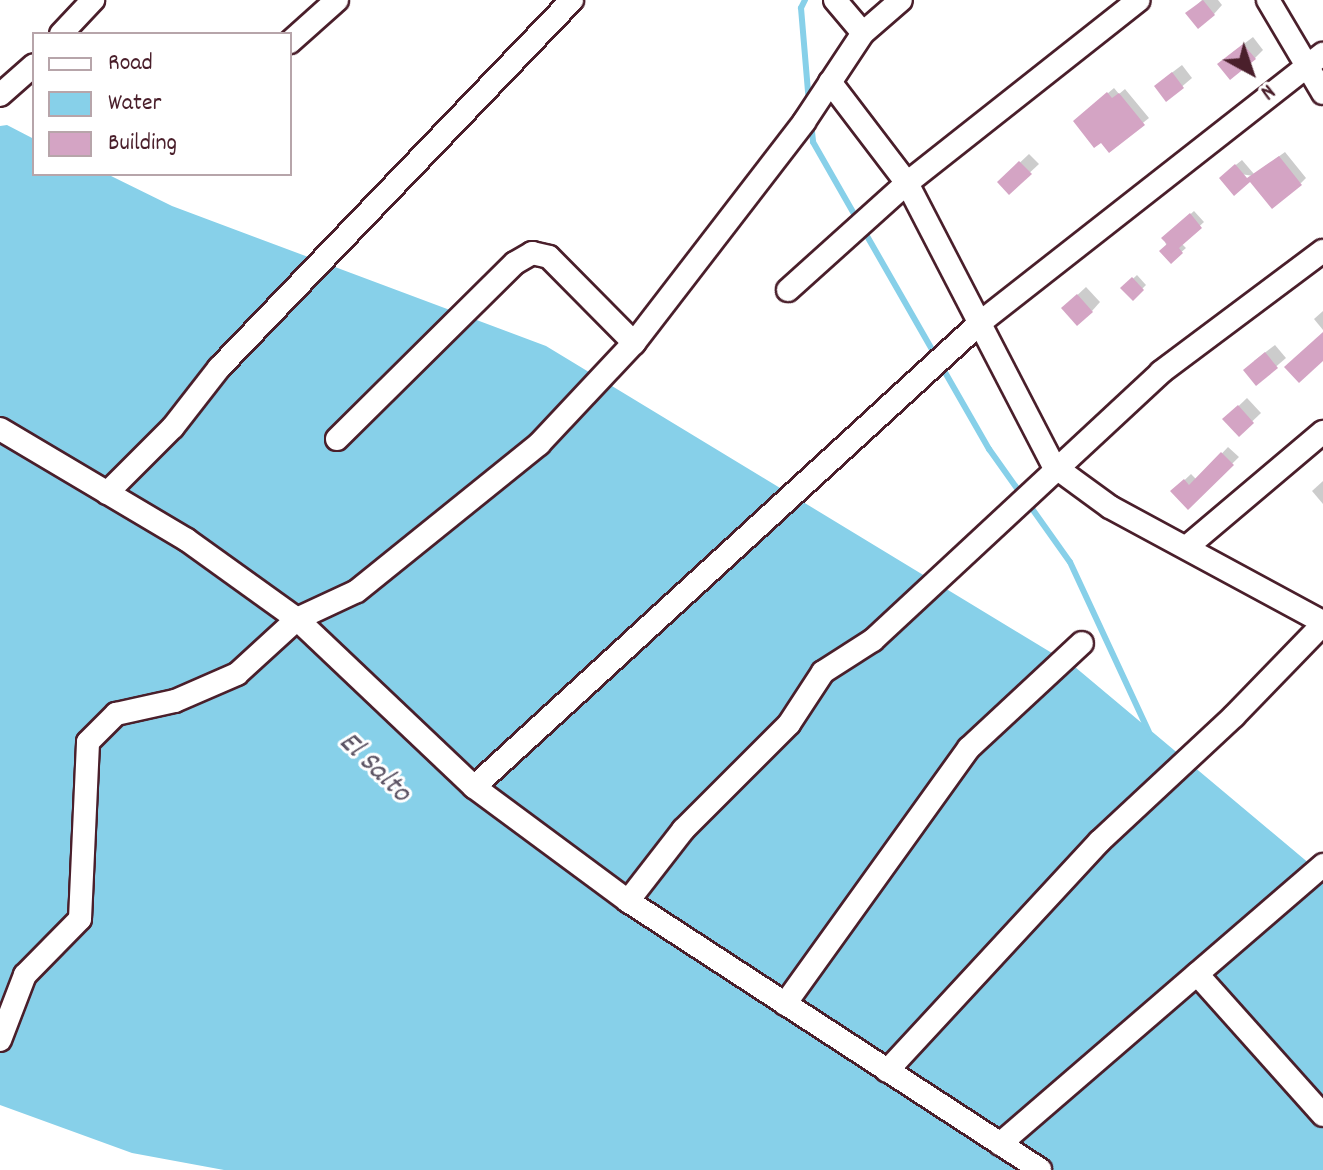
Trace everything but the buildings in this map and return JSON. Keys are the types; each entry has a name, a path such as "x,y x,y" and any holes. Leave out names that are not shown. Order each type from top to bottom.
{"street":[{"path":"63,32 93,0"},
{"path":"292,40 337,0"},
{"path":"107,493 173,427 219,368 572,0"},
{"path":"835,0 863,33"},
{"path":"0,1040 25,975 80,919 88,742 116,714 175,701 237,674 297,619 357,591 539,444 634,343 830,82 863,33 901,0"},
{"path":"788,290 907,183 1139,0"},
{"path":"1268,0 1315,59 1323,93"},
{"path":"474,787 982,321 1315,59"},
{"path":"0,95 32,67"},
{"path":"830,82 907,183 982,321 1032,431 1054,466 1110,507 1188,546 1323,623 1100,841 887,1071"},
{"path":"628,901 683,830 789,724 823,672 873,640 1054,466 1161,372 1323,251"},
{"path":"337,439 515,263 532,253 549,257 634,343"},
{"path":"0,429 187,540 297,619 474,787 628,901 1040,1170"},
{"path":"1188,546 1323,432"},
{"path":"785,1004 969,748 1082,643"},
{"path":"1000,1144 1323,865"},
{"path":"1197,974 1323,1115"}],"water":[{"name":"El Salto","path":"7,125 32,138 32,176 111,176 172,206 546,346 1075,667 1323,875 1323,1170 224,1170 132,1153 0,1105 0,126"}],"waterway":[{"path":"805,0 801,8 809,103"},
{"path":"811,122 813,142 857,219"},
{"path":"863,229 989,449 1021,494"},
{"path":"1028,503 1070,562 1149,732"}]}
